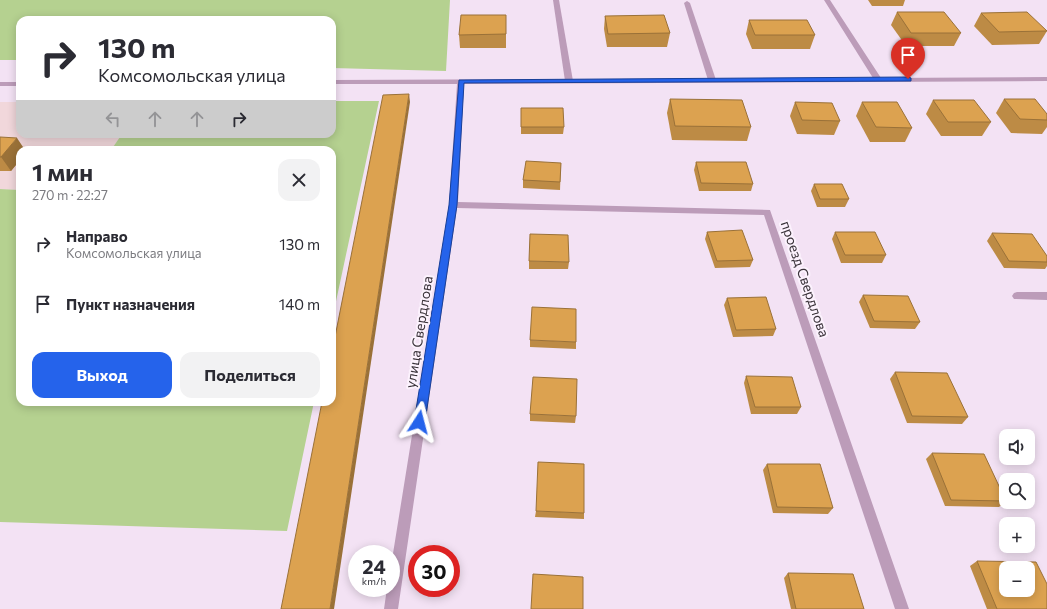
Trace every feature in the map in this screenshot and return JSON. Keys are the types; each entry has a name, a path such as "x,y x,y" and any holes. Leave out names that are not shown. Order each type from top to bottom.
{"street":[{"path":"556,0 569,81"},
{"path":"827,0 878,79"},
{"path":"687,3 712,80"},
{"path":"336,82 1047,79"},
{"name":"улица Свердлова","path":"390,609 453,205 461,82"},
{"path":"0,84 16,84"},
{"name":"проезд Свердлова","path":"453,205 768,212 902,609"},
{"path":"1017,296 1047,296"}],"shaded area":[{"path":"0,102 16,102 16,138 119,138 114,146 16,146 16,190 0,189"}],"green space":[{"path":"0,0 450,0 446,71 336,68 336,16 16,16 16,60 0,60"},
{"path":"336,101 379,101 336,301 336,146 114,146 119,138 336,138"},
{"path":"0,189 16,190 16,406 313,406 287,531 0,522"}],"building":[{"path":"897,12 944,12 961,33 911,33"},
{"path":"1027,12 1047,31 999,32 981,13"},
{"path":"461,15 506,15 506,34 459,35"},
{"path":"664,15 670,33 608,34 605,16"},
{"path":"749,20 807,20 815,35 755,35"},
{"path":"409,94 330,609 281,609 321,406 336,406 336,332 383,95"},
{"path":"670,99 742,100 751,127 675,126"},
{"path":"1004,99 1035,99 1047,114 1047,120 1020,119"},
{"path":"933,100 974,100 991,122 948,122"},
{"path":"795,102 832,103 840,121 802,120"},
{"path":"862,102 897,102 912,128 876,127"},
{"path":"521,108 563,108 564,127 521,127"},
{"path":"0,137 17,138 1,157"},
{"path":"526,161 561,163 560,182 523,180"},
{"path":"696,162 746,162 753,184 701,183"},
{"path":"814,184 842,184 849,199 820,199"},
{"path":"742,230 753,260 717,261 707,232"},
{"path":"835,232 875,232 886,255 845,255"},
{"path":"992,233 1032,234 1047,256 1047,262 1009,261"},
{"path":"530,234 568,235 569,262 529,261"},
{"path":"863,295 908,296 920,322 874,321"},
{"path":"766,297 776,329 736,330 727,298"},
{"path":"532,307 576,309 576,342 530,340"},
{"path":"895,372 947,373 968,417 912,416"},
{"path":"746,376 792,377 801,407 755,407"},
{"path":"533,377 577,379 576,416 530,414"},
{"path":"932,453 984,454 999,486 999,501 951,500"},
{"path":"538,462 584,464 584,513 536,511"},
{"path":"767,464 820,464 833,508 777,507"},
{"path":"977,561 999,561 999,597 1035,597 1036,562 1047,584 1047,609 997,609"},
{"path":"788,573 853,574 864,609 796,609"},
{"path":"533,574 583,577 583,609 531,609"}],"route":[{"path":"419,422 453,205 461,82 908,79"}]}
